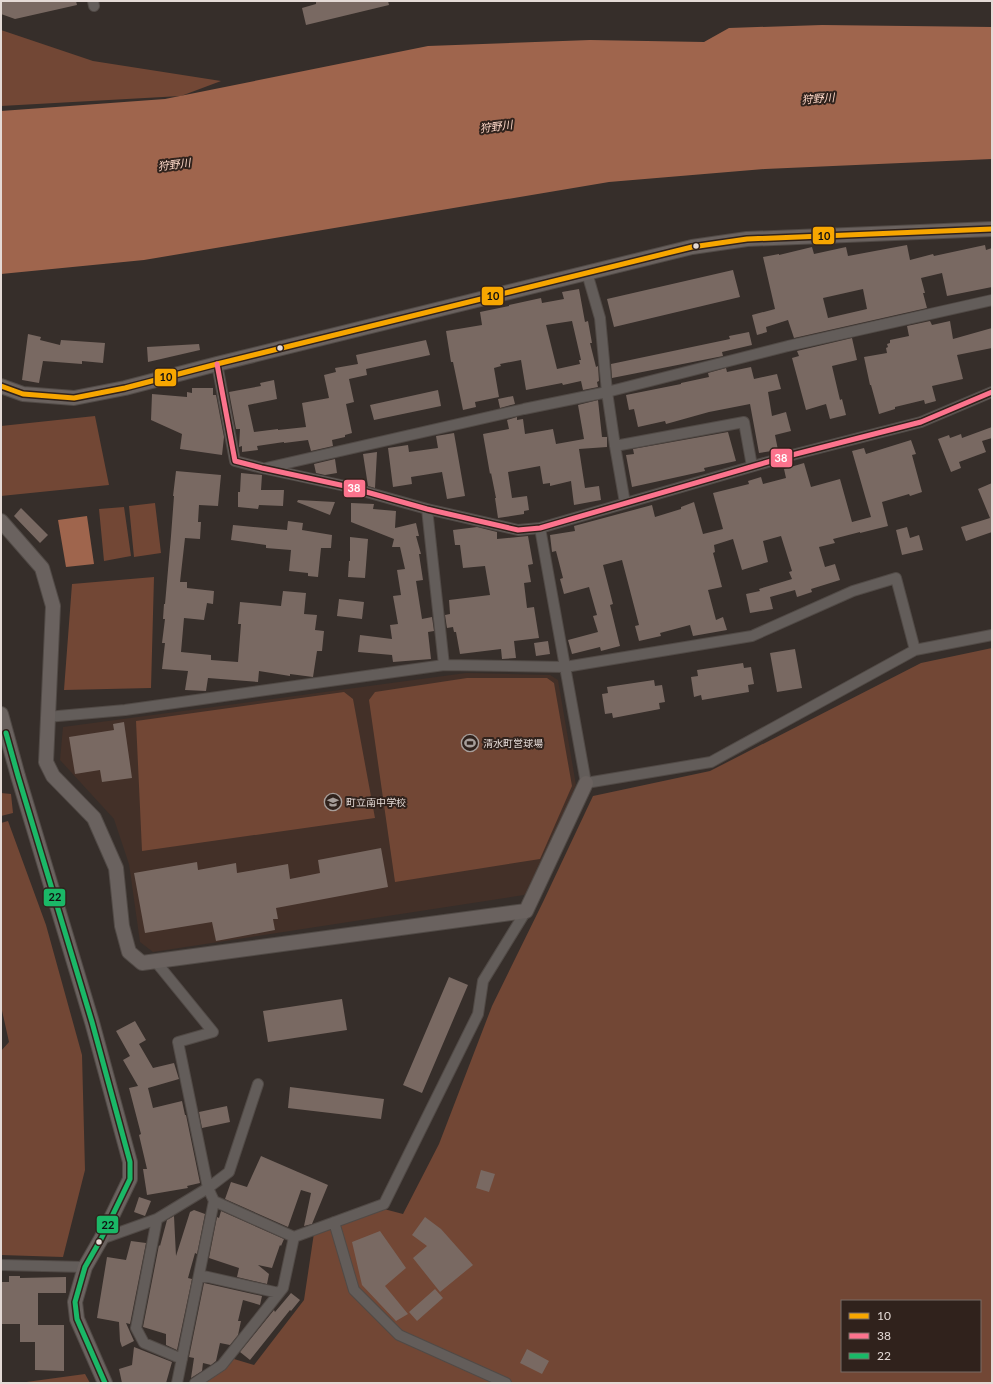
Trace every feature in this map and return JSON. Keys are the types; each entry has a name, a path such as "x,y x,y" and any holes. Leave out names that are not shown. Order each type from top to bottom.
{"street":[{"path":"1,386 23,394 74,398 125,388 692,247 747,239 992,229"},
{"path":"587,273 600,318 607,392 625,503"},
{"path":"262,468 516,410 607,392 780,348 992,300"},
{"path":"218,364 235,461 345,486 427,509 518,530 540,528 752,466 921,422 992,392"},
{"path":"615,446 744,422 752,466"},
{"path":"427,509 444,665"},
{"path":"1,521 42,568 53,606 46,762 53,776 94,818 116,868 122,926 129,952 142,963 526,911"},
{"path":"214,1201 294,1237 384,1204 478,1014 483,981 526,911 586,783 540,528"},
{"path":"47,717 125,710 444,665 565,667 752,636 853,591 896,578 915,650"},
{"path":"586,783 711,762 915,650 992,635"},
{"path":"1,714 18,776 92,1022 130,1162 130,1179 101,1240 85,1267 75,1302 77,1319 105,1383"},
{"path":"156,962 213,1032 178,1042 208,1188 214,1201 177,1383"},
{"path":"101,1240 157,1219 208,1188 229,1172 258,1084"},
{"path":"157,1219 136,1328 144,1343 182,1359"},
{"path":"334,1222 354,1290 399,1334 506,1383"},
{"path":"195,1383 222,1365 279,1293 282,1288 294,1237"},
{"path":"1,1265 85,1267"},
{"path":"199,1275 279,1293"}],"shaded area":[{"path":"1,30 93,61 221,81 181,96 1,106"},
{"path":"95,416 109,485 1,496 1,426"},
{"path":"155,503 161,553 134,557 129,506"},
{"path":"124,507 131,556 104,561 99,509"},
{"path":"154,577 151,688 64,690 72,584"},
{"path":"992,648 992,1383 200,1383 234,1359 254,1365 304,1300 314,1233 384,1209 403,1214 439,1144 492,1006 593,796 710,771 921,663"},
{"name":"町立南中学校","path":"466,673 550,675 558,680 576,785 532,888 524,895 153,952 140,942 129,864 114,819 60,760 63,727"},
{"name":"清水町営球場","path":"467,678 547,678 554,683 572,786 540,859 395,882 369,700 375,692"},
{"path":"344,692 353,699 375,818 142,851 136,721"},
{"path":"1,793 11,794 13,813 1,816"},
{"path":"8,821 46,925 82,1055 85,1170 63,1257 1,1255 1,1051 9,1042 1,1006 1,823"},
{"path":"85,1374 90,1383 19,1383"}],"water":[{"name":"狩野川","path":"822,25 992,27 992,159 765,169 609,182 144,260 1,274 1,111 165,99 428,46 590,40 704,42 729,28"},
{"path":"87,516 94,564 66,567 58,520"}],"building":[{"path":"1,1 76,1 77,5 15,19 1,14"},
{"path":"316,1 388,1 389,5 306,25 302,8 316,4"},
{"path":"907,245 910,260 933,254 934,256 985,245 986,250 992,248 992,287 947,296 942,273 921,278 927,308 794,338 788,320 766,327 767,332 757,335 752,315 775,309 763,257 779,255 812,247 814,254 846,247 848,256","holes":["863,289 867,309 828,318 823,298"]},
{"path":"733,270 740,297 614,327 607,299"},
{"path":"579,289 585,322 588,321 592,343 590,343 596,367 598,366 598,387 583,390 581,381 526,390 521,360 500,364 501,366 494,368 499,397 475,402 476,407 463,410 453,362 451,362 446,331 482,325 480,312 541,298 542,303 564,299 562,292","holes":["572,321 581,360 579,360 580,364 557,369 546,325"]},
{"path":"930,321 932,325 950,321 953,339 992,328 992,348 957,355 963,379 932,386 936,401 925,404 924,400 895,407 895,409 879,414 870,385 864,357 887,353 886,348 888,347 887,344 890,343 890,340 909,336 907,326"},
{"path":"749,332 752,345 722,352 723,356 612,378 611,364 730,339 729,336"},
{"path":"28,334 41,337 40,340 60,345 61,340 105,343 103,363 82,361 82,364 43,361 39,383 22,380"},
{"path":"852,338 857,360 832,366 840,400 842,399 846,415 830,419 826,404 806,410 792,358 799,356 797,351"},
{"path":"426,340 430,355 366,369 367,375 349,379 354,402 346,404 352,433 345,435 345,437 332,440 333,446 311,451 308,440 257,446 258,450 242,452 242,446 239,447 240,429 236,429 229,392 261,386 260,383 274,380 277,399 248,405 254,432 306,427 302,403 329,398 324,375 336,372 335,368 358,364 356,355"},
{"path":"199,344 200,350 148,362 147,347"},
{"path":"751,367 754,379 777,374 781,389 768,392 772,416 786,412 791,431 775,435 778,450 759,453 750,404 709,412 666,424 665,421 638,427 634,409 629,410 626,395 709,377 708,373 726,368 727,372"},
{"path":"192,388 213,388 213,395 216,395 224,437 222,455 180,449 182,434 151,420 152,394 187,397 187,392 192,393"},
{"path":"438,390 441,406 374,420 370,405"},
{"path":"513,396 515,404 500,408 498,399"},
{"path":"598,400 602,437 607,437 607,447 579,449 585,488 599,486 601,500 574,505 571,481 550,486 550,483 543,484 540,466 508,472 512,498 527,496 529,510 524,511 524,514 498,518 496,498 483,434 509,429 507,420 517,417 517,420 523,419 525,434 553,429 556,444 584,439 578,405"},
{"path":"992,427 992,438 982,441 986,452 959,462 961,468 951,472 938,439 949,435 950,438 961,434 962,438"},
{"path":"728,432 736,461 704,468 705,471 632,487 626,455 634,454 633,449"},
{"path":"454,433 465,496 447,499 442,472 411,477 412,484 393,487 388,448 408,445 409,452 438,448 436,436"},
{"path":"911,440 916,454 912,455 922,492 910,496 909,494 882,502 888,526 833,539 835,543 819,547 825,567 835,564 840,580 811,589 812,592 797,597 795,590 770,597 773,609 750,613 746,594 760,591 759,589 792,579 789,572 792,571 781,536 763,541 768,562 742,570 733,539 714,545 715,552 713,553 722,587 708,590 716,620 723,617 727,630 693,636 690,625 660,633 661,636 639,641 635,626 639,625 622,560 603,565 613,604 610,605 620,646 601,651 600,647 572,654 568,640 598,632 593,616 597,615 589,587 564,594 560,579 563,578 556,551 552,552 550,535 575,531 574,526 652,505 655,517 681,509 681,507 694,502 703,534 723,529 713,493 749,484 748,481 761,477 763,484 786,478 784,469 804,463 811,487 840,479 852,522 871,517 852,451 864,448 866,454"},
{"path":"377,452 375,488 368,486 363,454"},
{"path":"335,459 337,473 325,475 316,473 314,464"},
{"path":"176,471 221,475 218,506 199,505 198,522 201,522 200,539 185,538 180,582 187,582 187,588 214,591 213,604 207,603 204,620 184,618 181,652 211,655 211,660 238,662 241,624 238,624 240,602 281,606 283,591 306,593 304,614 317,615 315,630 324,631 322,651 317,651 313,677 290,674 290,676 259,671 258,682 208,678 206,691 185,690 188,671 162,669 165,643 162,643 165,619 163,619 164,604"},
{"path":"241,473 262,475 261,490 284,490 283,506 259,505 258,509 238,507 238,492 240,492"},
{"path":"992,483 992,532 966,541 961,527 990,518 978,489"},
{"path":"298,500 335,502 330,515 297,502"},
{"path":"351,503 374,504 373,509 396,511 395,528 416,523 419,536 416,536 421,554 419,554 423,580 416,581 422,619 432,617 434,631 428,632 431,659 393,662 392,655 358,652 360,635 392,639 390,625 398,624 393,596 401,595 397,570 405,569 400,547 392,547 394,539 351,522"},
{"path":"21,508 48,535 40,543 14,516"},
{"path":"288,521 303,523 302,530 332,535 331,548 321,548 318,577 308,576 308,573 289,571 291,550 266,548 266,545 231,540 233,525 287,530"},
{"path":"477,527 497,532 497,539 528,536 533,564 528,565 531,582 524,583 527,608 534,607 539,638 514,641 516,658 502,659 501,649 460,654 456,632 454,632 453,627 447,628 445,615 450,614 449,600 490,595 485,566 463,568 460,545 455,545 453,530"},
{"path":"907,527 910,538 919,535 923,550 902,555 896,530"},
{"path":"350,537 368,539 365,578 348,577"},
{"path":"339,599 364,602 362,619 337,616"},
{"path":"548,641 550,654 536,656 534,643"},
{"path":"795,649 802,688 777,692 770,653"},
{"path":"743,663 744,668 751,667 754,684 748,685 749,692 702,700 701,695 694,697 691,677 698,676 697,670"},
{"path":"654,680 655,686 662,685 665,702 659,703 660,709 613,718 612,713 605,714 602,694 608,693 607,687"},
{"path":"124,722 132,778 102,782 100,770 75,774 69,737 114,730 113,724"},
{"path":"381,848 388,887 276,908 278,919 273,919 275,930 216,941 212,922 145,933 134,873 197,862 198,870 236,863 237,873 288,864 290,879 320,873 318,860"},
{"path":"449,977 468,985 422,1093 403,1085"},
{"path":"342,999 347,1030 268,1042 263,1011"},
{"path":"135,1021 146,1040 139,1044 153,1068 174,1063 179,1079 148,1088 153,1108 182,1101 200,1183 187,1186 188,1188 147,1195 143,1169 147,1169 139,1135 141,1134 129,1088 138,1086 123,1060 130,1056 116,1031"},
{"path":"290,1087 384,1099 381,1119 288,1108"},
{"path":"227,1106 230,1122 202,1128 199,1112"},
{"path":"261,1156 328,1185 312,1224 304,1226 311,1193 301,1190 288,1227 225,1199 231,1182 247,1187"},
{"path":"481,1170 495,1174 489,1192 476,1188"},
{"path":"139,1197 151,1201 145,1216 134,1212"},
{"path":"194,1210 205,1214 197,1254 195,1253 188,1278 192,1279 177,1350 166,1345 166,1334 143,1327 159,1245 160,1246 167,1220 174,1216 176,1256 190,1212"},
{"path":"221,1211 284,1239 281,1246 280,1245 272,1268 258,1265 269,1274 267,1284 237,1277 239,1268 209,1258 217,1217 219,1218"},
{"path":"425,1217 441,1229 473,1265 440,1292 413,1258 427,1246 412,1235"},
{"path":"380,1231 406,1268 385,1286 408,1314 396,1321 362,1285 352,1242"},
{"path":"131,1241 146,1243 130,1324 126,1323 134,1341 122,1347 120,1341 119,1322 97,1318 107,1257 126,1260"},
{"path":"9,1276 20,1276 20,1278 66,1277 66,1293 38,1293 38,1325 64,1325 64,1371 35,1370 35,1342 20,1342 20,1324 1,1324 1,1282 9,1282"},
{"path":"204,1283 262,1296 260,1305 243,1300 238,1321 241,1321 238,1335 230,1345 220,1343 216,1361 211,1365 203,1363 202,1371 191,1378 194,1358 189,1357"},
{"path":"435,1289 443,1298 417,1321 409,1312"},
{"path":"291,1293 300,1300 291,1311 290,1310 250,1360 240,1352 274,1310 275,1312"},
{"path":"134,1347 172,1362 166,1383 122,1383 119,1369 132,1365"},
{"path":"527,1349 549,1361 542,1374 520,1363"}],"transit line":[{"name":"10","path":"1,386 23,394 74,398 125,388 692,247 747,239 992,229"},
{"name":"38","path":"217,364 235,461 345,486 427,509 518,530 540,528 792,455 921,422 992,392"},
{"name":"22","path":"6,733 92,1022 130,1162 130,1179 101,1239 85,1267 75,1302 77,1319 105,1383"}],"place":[{"name":"清水町営球場","path":"470,743"},
{"name":"町立南中学校","path":"333,802"}]}
